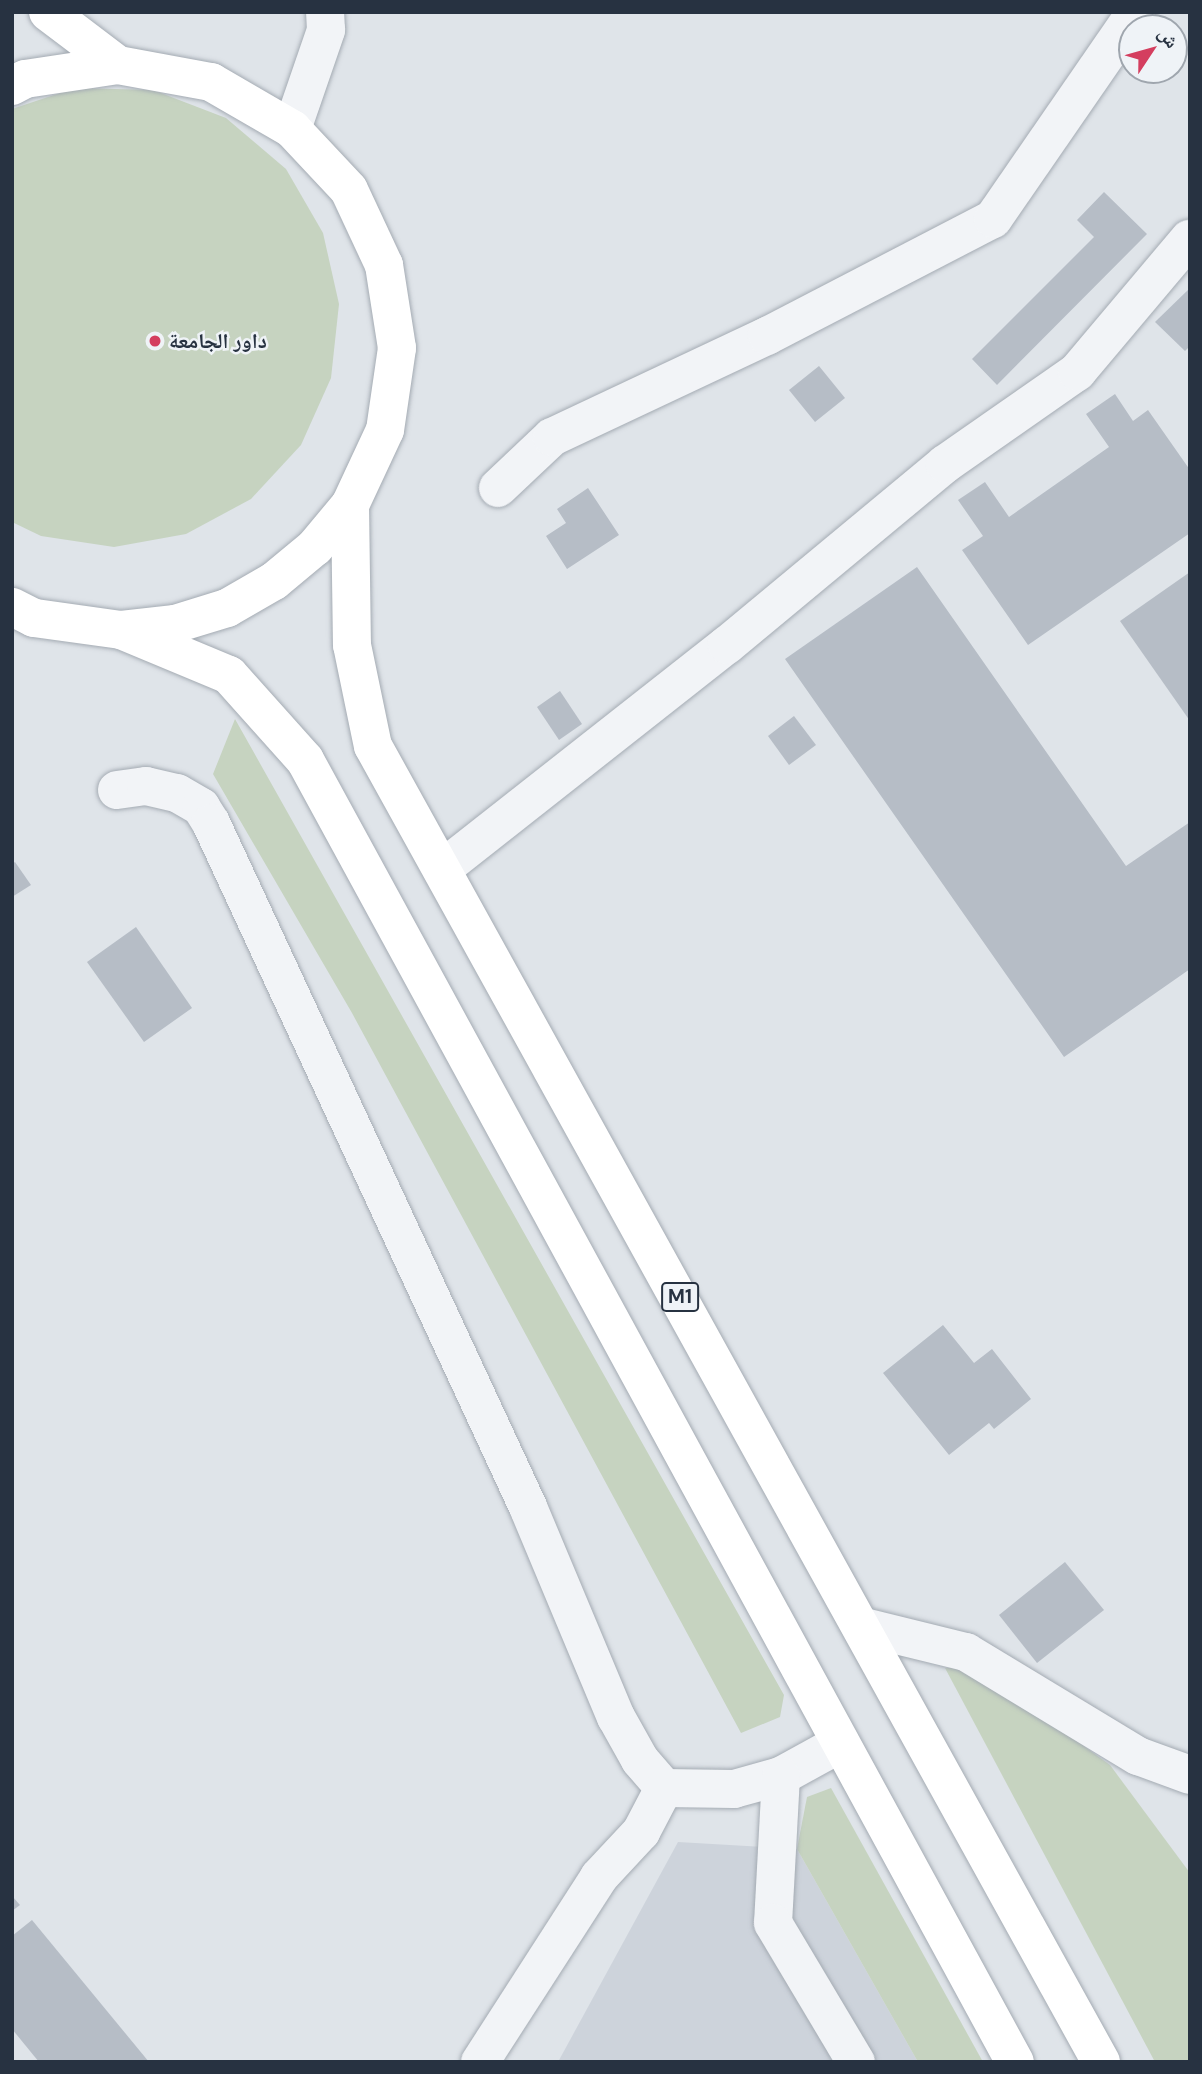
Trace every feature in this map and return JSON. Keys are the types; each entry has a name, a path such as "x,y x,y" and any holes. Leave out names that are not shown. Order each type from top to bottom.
{"main road":[{"path":"48,12 118,65"},
{"path":"12,86 25,79 118,65 211,82 292,129 349,190 384,265 397,348 385,430 350,505 315,547 274,582 227,608 175,624 121,630 34,618 12,607"},
{"name":"M1","path":"350,505 352,645 373,746 864,1627 1101,2062"},
{"path":"121,630 229,675 305,760 1015,2062"}],"street":[{"path":"292,129 326,30 325,12"},
{"path":"498,488 552,437 767,336 993,219 1136,12"},
{"path":"442,869 727,645 945,464 1077,372 1189,239"},
{"path":"117,790 146,786 177,793 201,807 211,823 528,1507 615,1717 640,1760 664,1788 733,1789 781,1776 841,1744"},
{"path":"864,1627 966,1652 1138,1756 1190,1775"},
{"path":"781,1776 773,1923 856,2062"},
{"path":"480,2062 599,1877 641,1832 664,1788"}],"shaded area":[{"path":"678,1842 797,1849 918,2062 558,2062"}],"green space":[{"path":"75,88 153,90 226,118 286,169 323,233 339,304 331,378 301,445 251,499 186,534 114,547 41,536 12,522 12,109"},
{"path":"235,719 784,1695 780,1717 741,1733 352,1013 213,774"},
{"path":"972,1665 1110,1765 1190,1873 1190,2062 1155,2062 945,1668"},
{"path":"831,1788 983,2062 918,2062 797,1849 807,1797"}],"building":[{"path":"1104,192 1147,234 997,385 972,359 1094,237 1077,220"},
{"path":"1190,288 1190,346 1185,351 1155,322"},
{"path":"819,366 845,398 815,422 789,390"},
{"path":"1115,394 1133,421 1148,410 1190,470 1190,533 1028,645 962,550 983,536 958,500 985,482 1009,517 1109,447 1086,414"},
{"path":"588,488 619,535 567,569 546,536 566,523 557,509"},
{"path":"917,567 1126,866 1190,822 1190,969 1064,1057 785,659"},
{"path":"1190,572 1190,721 1120,621"},
{"path":"560,691 582,724 559,740 537,707"},
{"path":"794,716 816,745 789,765 768,736"},
{"path":"15,862 31,885 12,897 12,864"},
{"path":"136,927 192,1008 144,1042 87,962"},
{"path":"943,1325 974,1363 992,1349 1031,1399 994,1429 989,1423 949,1455 883,1373"},
{"path":"1065,1562 1104,1610 1037,1663 999,1615"},
{"path":"12,1896 20,1905 12,1911"},
{"path":"32,1920 149,2062 39,2062 12,2029 12,1936"}],"place":[{"name":"داور الجامعة","path":"155,341"}]}
